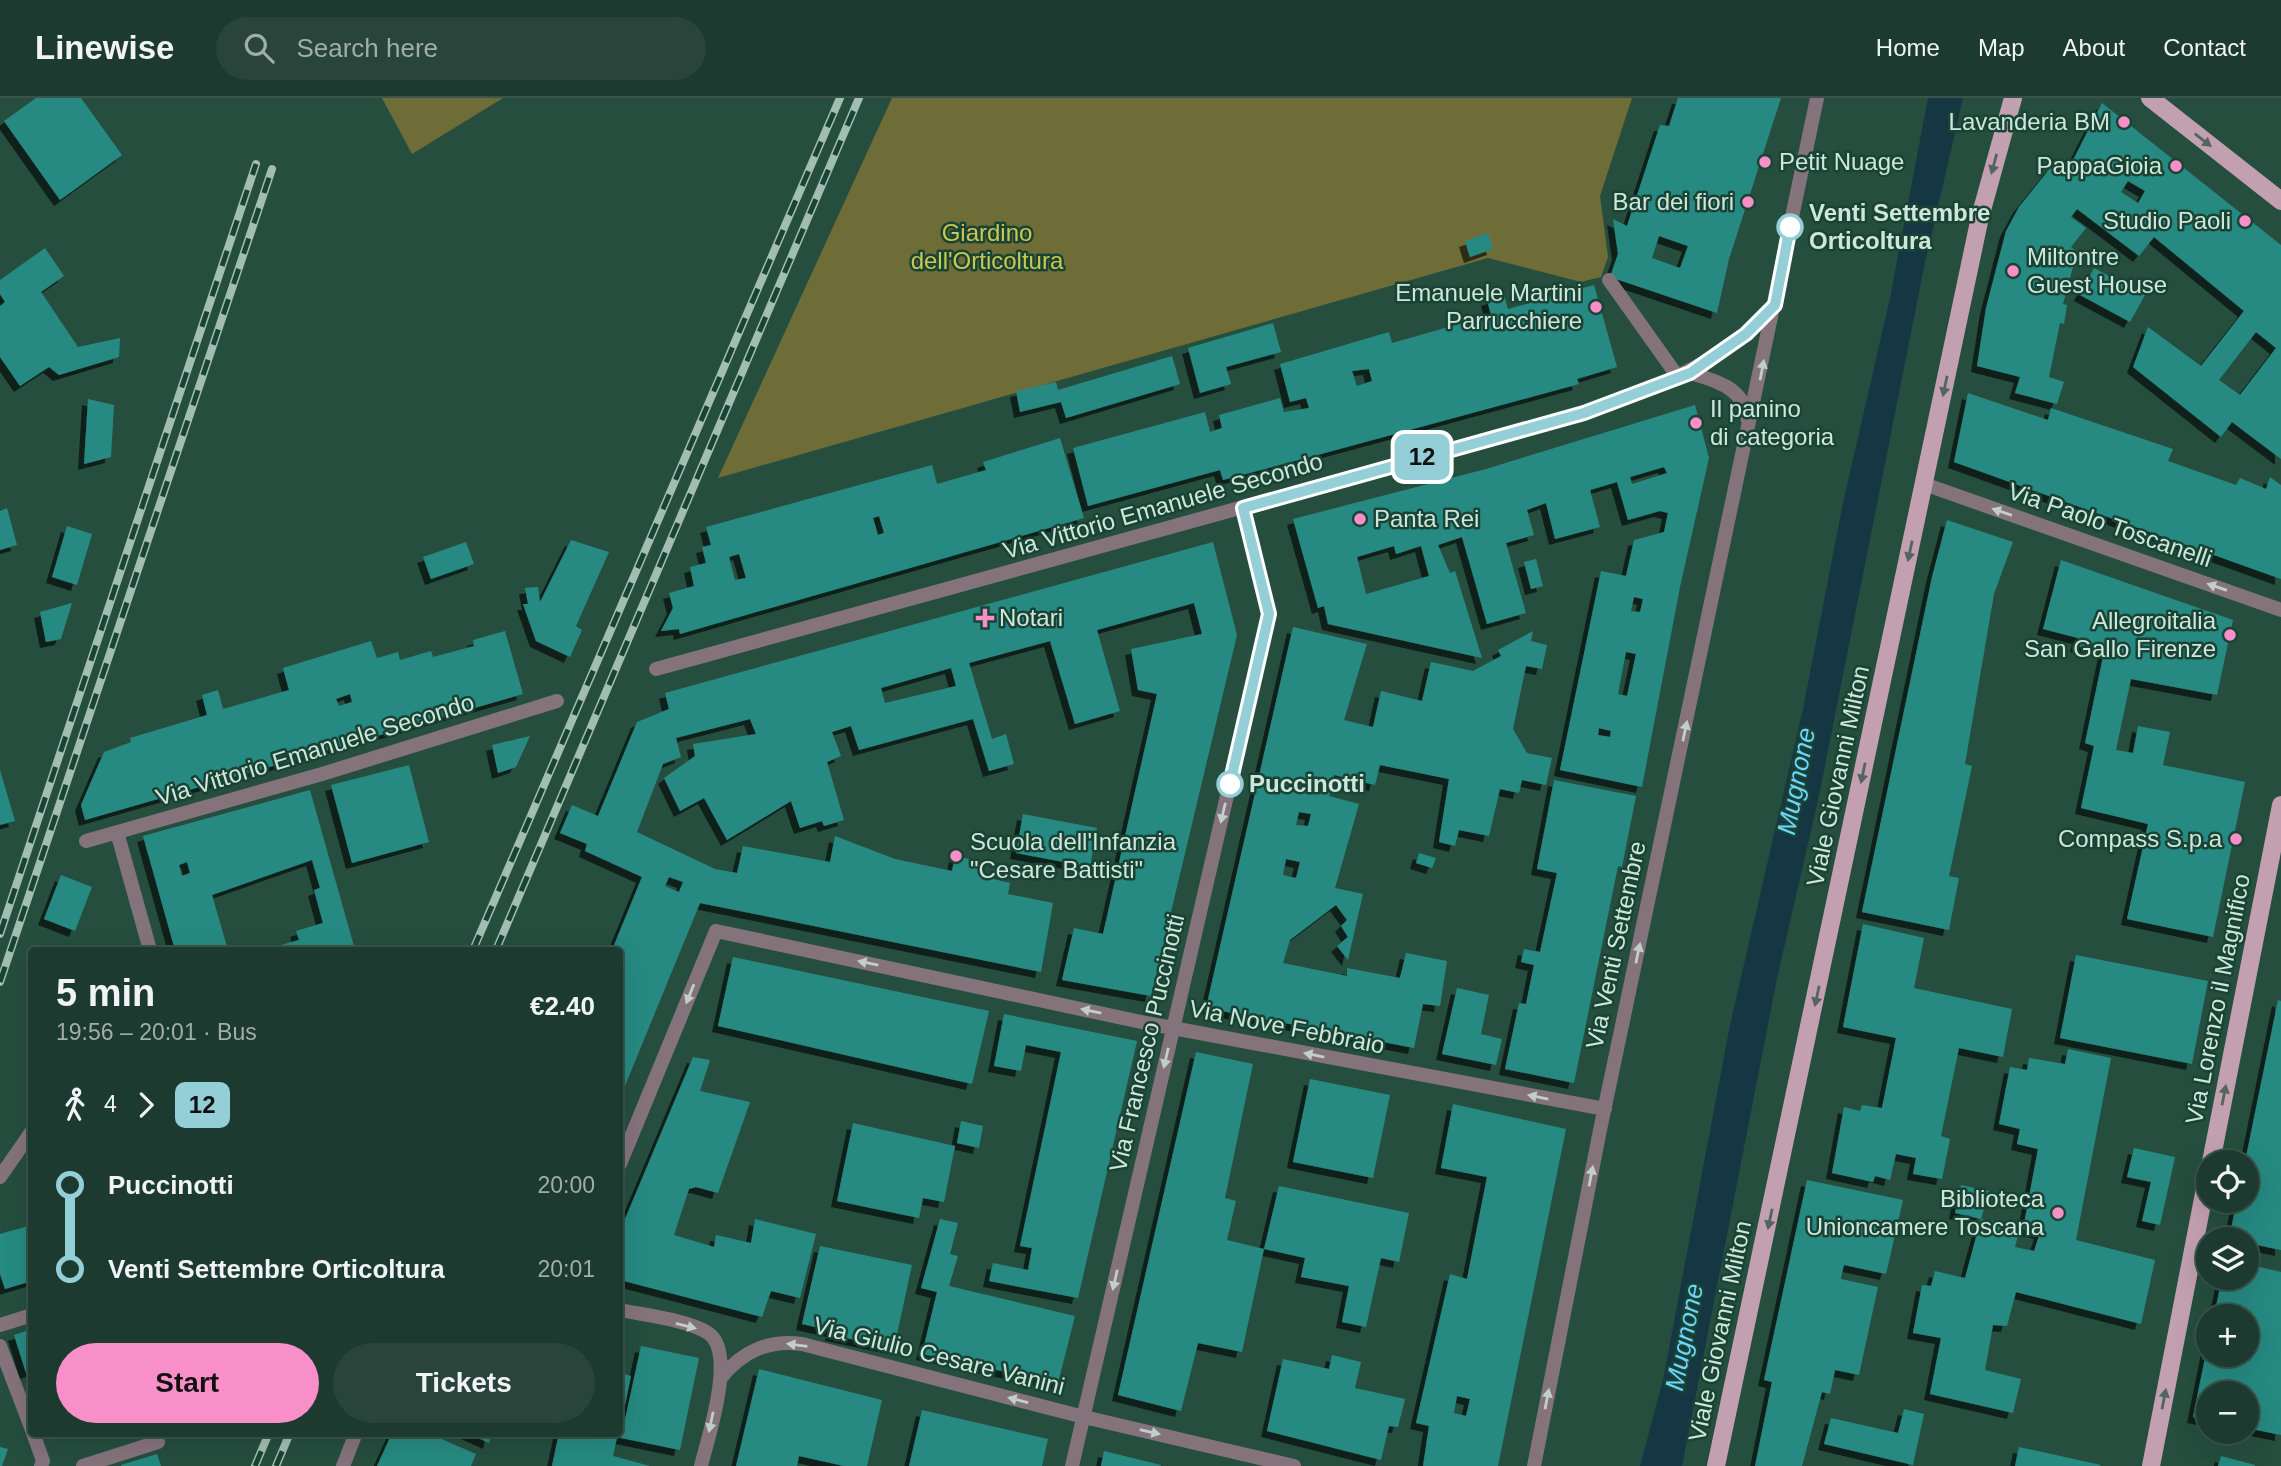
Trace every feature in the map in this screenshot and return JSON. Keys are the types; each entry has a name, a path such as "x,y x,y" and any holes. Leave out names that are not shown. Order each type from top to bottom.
{"main road":[{"name":"Viale Giovanni Milton","path":"1716,1466 1980,217 2012,98"},
{"path":"2150,98 2281,201"},
{"name":"Via Lorenzo il Magnifico","path":"2213,1150 2281,805"},
{"path":"2151,1466 2200,1213"}],"street":[{"name":"Via Venti Settembre","path":"1534,1466 1605,1109 1817,98"},
{"path":"1609,280 1684,375"},
{"name":"Via Vittorio Emanuele Secondo","path":"656,669 1584,413 1684,375 1746,334 1775,305"},
{"name":"Via Venti Settembre","path":"1684,375 1722,383 1738,395 1748,416 1748,436"},
{"name":"Via Paolo Toscanelli","path":"1924,484 2281,610"},
{"name":"Via Francesco Puccinotti","path":"1072,1466 1269,614 1243,508"},
{"name":"Via Vittorio Emanuele Secondo","path":"86,841 322,774 557,701"},
{"path":"117,832 149,947"},
{"name":"Via Nove Febbraio","path":"623,1157 716,931 1173,1028 1605,1109"},
{"path":"0,1177 28,1137"},
{"path":"623,1311 710,1334 720,1348 721,1378 701,1466"},
{"path":"0,1325 28,1316"},
{"name":"Via Giulio Cesare Vanini","path":"721,1378 750,1351 794,1343 1084,1417 1294,1466"},
{"path":"0,1346 28,1421"},
{"path":"34,1437 43,1461 41,1466"},
{"path":"343,1466 354,1437"},
{"path":"83,1466 158,1442"}],"green space":[{"path":"382,98 503,98 412,154"},
{"name":"Giardino dell'Orticoltura","path":"892,98 1632,98 1600,196 1608,257 1601,277 1581,282 1488,258 718,478"}],"water":[{"name":"Mugnone","path":"1928,98 1963,98 1924,267 1819,796 1777,978 1682,1466 1640,1466 1663,1380 1730,1025 1803,709 1843,503 1890,298"}],"building":[{"path":"36,98 81,98 122,155 60,200 4,121"},
{"path":"1678,98 1781,98 1729,259 1717,313 1610,277 1618,254 1613,219 1627,226 1660,125 1669,126","holes":["1659,236 1688,246 1680,268 1652,258"]},
{"path":"2102,103 2281,245 2281,459 2232,422 2221,437 2133,367 2148,327 2201,366 2244,311 2154,237 2139,256 2077,209 2071,217 2086,228 2071,247 2077,252 2063,304 2067,305 2064,324 2060,323 2049,377 2064,382 2057,404 2015,393 2020,377 1977,366 1986,308 2006,231 2019,207 2052,166 2065,176","holes":["2128,181 2145,191 2138,203 2121,192","2256,332 2276,348 2240,395 2219,380"]},
{"path":"1488,233 1493,249 1470,257 1465,241"},
{"path":"45,248 64,276 41,292 78,347 120,338 119,357 59,375 49,367 20,386 0,357 0,306 5,302 0,294 0,280"},
{"path":"2094,268 2145,295 2130,322 2080,295"},
{"path":"1594,285 1617,367 1577,379 1579,384 1223,480 1220,470 1088,506 1073,448 1205,412 1210,432 1222,428 1219,415 1280,398 1284,412 1309,408 1306,398 1290,402 1280,364 1389,332 1392,343 1491,315 1487,300 1504,295 1508,309","holes":["1369,369 1372,381 1357,386 1352,371"]},
{"path":"1273,323 1281,352 1226,367 1231,384 1200,393 1188,348"},
{"path":"1172,356 1180,384 1066,418 1061,402 1020,412 1016,391 1056,382 1058,390"},
{"path":"1968,393 2048,420 2051,408 2173,449 2168,461 2236,485 2240,478 2266,489 2270,477 2281,485 2281,579 1954,462"},
{"path":"88,399 114,405 111,457 84,464"},
{"path":"1695,405 1709,458 1680,587 1642,787 1560,770 1601,571 1626,576 1634,540 1664,532 1668,513 1660,511 1628,520 1617,482 1590,490 1600,527 1555,539 1546,503 1527,510 1534,535 1506,543 1526,613 1487,624 1462,537 1438,545 1450,573 1455,571 1482,658 1328,624 1324,606 1318,608 1293,519 1486,469","holes":["1664,467 1667,473 1632,484 1630,477","1394,546 1396,554 1421,546 1429,576 1366,594 1357,557","1634,597 1643,599 1640,612 1631,611","1626,652 1636,654 1627,696 1618,694","1599,728 1611,731 1610,737 1598,735"]},
{"path":"1060,438 1084,518 680,634 679,629 661,631 673,608 669,593 694,586 690,567 706,563 702,547 711,545 706,527 932,465 937,484 986,470 983,462","holes":["879,516 884,533 878,535 873,518","739,554 746,578 735,580 729,557"]},
{"path":"7,508 17,545 0,550 0,511"},
{"path":"1947,520 2013,542 1994,594 1965,764 1972,766 1949,876 1959,878 1949,930 1862,912 1932,577"},
{"path":"67,526 92,534 77,585 52,577"},
{"path":"571,540 609,552 576,626 582,630 570,657 536,641 523,604 528,604 525,588 538,587 540,602"},
{"path":"466,542 474,564 431,579 423,557"},
{"path":"1213,542 1237,635 1151,996 1062,980 1074,928 1103,934 1157,694 1138,690 1131,649 1202,634 1194,603 1097,630 1120,711 1075,724 1050,641 969,663 992,739 1006,734 1014,764 989,771 973,719 859,750 851,726 832,732 841,756 827,762 844,820 824,826 822,821 800,828 791,801 727,840 704,798 680,811 664,778 695,756 693,744 756,734 750,719 676,738 681,757 663,764 637,832 715,869 737,873 743,846 830,862 835,836 895,859 952,871 955,856 984,862 981,876 1010,883 1008,894 1053,903 1041,972 700,903 623,1091 623,947 613,947 642,877 585,851 587,844 560,833 572,805 598,816 637,722 669,709 665,693","holes":["951,668 956,686 885,703 881,688","669,877 683,882 679,892 665,886"]},
{"path":"1536,559 1543,586 1531,589 1524,562"},
{"path":"2061,560 2233,620 2217,695 2131,679 2116,750 2133,753 2138,726 2170,732 2163,765 2245,782 2213,937 2127,919 2148,824 2081,808 2094,746 2085,743 2104,652 2076,646 2078,638 2043,629"},
{"path":"72,603 61,639 46,642 40,612"},
{"path":"1293,627 1367,644 1344,720 1373,727 1381,691 1422,701 1431,662 1473,671 1501,656 1498,650 1533,631 1531,641 1547,645 1542,669 1526,666 1513,729 1527,753 1552,758 1546,785 1522,780 1519,793 1500,789 1489,836 1459,830 1455,846 1439,842 1449,779 1380,765 1375,785 1334,775 1329,796 1359,804 1335,888 1363,894 1348,960 1337,946 1348,937 1341,926 1347,920 1336,905 1290,940 1283,963 1347,976 1347,968 1400,978 1406,953 1447,961 1440,1006 1423,1004 1414,1048 1206,1008","holes":["1299,812 1311,814 1308,826 1296,825","1286,859 1300,862 1296,878 1283,875"]},
{"path":"505,631 523,694 85,820 81,805 104,752 131,742 130,738 207,715 202,695 218,690 223,709 289,690 283,668 371,641 377,658 398,652 400,660 431,651 433,657 474,646 473,640","holes":["350,694 352,702 339,706 336,699"]},
{"path":"530,736 516,767 498,773 492,745"},
{"path":"409,765 429,842 352,863 331,785"},
{"path":"0,770 15,821 0,825"},
{"path":"1554,780 1636,796 1622,867 1618,866 1574,1083 1505,1069 1519,1003 1526,1004 1534,965 1521,962 1524,949 1540,952 1557,873 1537,869"},
{"path":"310,790 354,947 274,947 299,940 296,931 323,923 314,890 320,888 312,860 212,895 227,947 174,947 143,836","holes":["187,862 190,873 182,876 179,865"]},
{"path":"1023,814 1097,828 1090,867 1016,853"},
{"path":"1419,853 1436,858 1432,868 1416,863"},
{"path":"61,875 92,887 75,931 44,919"},
{"path":"1863,924 1924,938 1914,988 2012,1009 2003,1057 1959,1048 1941,1136 1950,1139 1942,1179 1913,1174 1916,1158 1896,1154 1890,1180 1875,1176 1873,1182 1832,1173 1844,1107 1860,1111 1862,1105 1882,1108 1896,1038 1843,1027"},
{"path":"2076,955 2208,981 2192,1064 2060,1038"},
{"path":"733,957 989,1011 972,1084 718,1026"},
{"path":"1457,988 1489,995 1481,1034 1502,1039 1496,1065 1442,1054"},
{"path":"2278,1000 2281,1001 2281,1250 2259,1245 2259,1227 2231,1227 2234,1213 2259,1213 2259,1150 2247,1150"},
{"path":"1004,1014 1137,1041 1078,1298 989,1281 993,1263 1028,1270 1032,1248 1020,1246 1061,1052 1026,1045 1021,1071 994,1066"},
{"path":"2068,1049 2111,1058 2076,1240 2155,1260 2141,1324 2016,1292 2007,1326 1993,1325 1985,1370 2021,1379 2013,1413 1930,1394 1941,1338 1913,1333 1922,1285 1931,1286 1935,1271 1965,1278 1981,1219 2020,1227 2015,1247 2034,1251 2040,1233 2023,1229 2038,1149 2017,1144 2020,1129 1999,1124 2010,1067 2027,1070 2029,1058 2065,1064"},
{"path":"1196,1052 1253,1064 1225,1198 1236,1201 1227,1240 1264,1249 1242,1352 1198,1343 1181,1411 1118,1395"},
{"path":"693,1057 710,1060 700,1091 750,1102 718,1193 696,1187 689,1189 674,1235 714,1247 716,1235 751,1243 755,1219 816,1234 800,1298 771,1291 762,1317 623,1281 623,1224"},
{"path":"1310,1079 1390,1095 1373,1178 1293,1162"},
{"path":"1453,1104 1566,1129 1498,1466 1423,1466 1429,1426 1416,1423 1450,1274 1467,1279 1487,1177 1441,1168","holes":["1457,1396 1470,1399 1466,1416 1454,1413"]},
{"path":"961,1121 983,1126 979,1148 957,1143"},
{"path":"853,1123 955,1146 944,1202 923,1198 919,1218 837,1201"},
{"path":"2134,1148 2175,1157 2160,1225 2142,1221 2151,1182 2127,1177"},
{"path":"1807,1180 1903,1200 1886,1274 1844,1265 1841,1279 1878,1287 1859,1375 1835,1370 1830,1394 1822,1392 1802,1466 1755,1466 1772,1382 1764,1380"},
{"path":"1961,1185 1989,1191 1981,1219 1955,1213"},
{"path":"1279,1186 1409,1213 1399,1262 1381,1258 1366,1327 1342,1322 1349,1286 1301,1277 1305,1258 1264,1249"},
{"path":"940,1219 958,1223 950,1254 958,1256 949,1286 1075,1316 1058,1383 922,1354 937,1292 921,1288"},
{"path":"28,1226 28,1282 5,1289 0,1274 0,1234"},
{"path":"820,1246 912,1265 894,1348 831,1335 832,1331 802,1324"},
{"path":"2259,1267 2281,1272 2281,1435 2259,1430 2259,1381 2200,1381 2203,1367 2259,1367 2259,1304 2217,1304 2219,1290 2259,1290"},
{"path":"28,1330 28,1372 26,1373 14,1335"},
{"path":"641,1346 699,1358 680,1450 621,1438"},
{"path":"1332,1355 1361,1362 1355,1388 1405,1399 1398,1427 1389,1426 1381,1460 1267,1431 1283,1359 1329,1369"},
{"path":"759,1369 882,1400 867,1466 844,1466 799,1456 797,1466 736,1466"},
{"path":"623,1374 631,1376 623,1414"},
{"path":"1904,1409 1924,1414 1913,1465 1824,1444 1831,1418 1898,1433"},
{"path":"922,1410 1048,1439 1042,1466 909,1466"},
{"path":"390,1437 437,1437 476,1454 471,1466 377,1466"},
{"path":"476,1437 490,1437 489,1443"},
{"path":"558,1437 617,1437 613,1456 650,1466 552,1466"},
{"path":"0,1447 8,1449 2,1466 0,1466"},
{"path":"2019,1447 2101,1465 2015,1466"},
{"path":"1104,1451 1161,1465 1161,1466 1101,1466"},
{"path":"157,1454 161,1466 121,1466 121,1465"},
{"path":"2221,1456 2255,1465 2255,1466 2218,1466"}],"railway":[{"path":"474,947 840,98"},
{"path":"497,947 859,98"},
{"path":"0,934 256,164"},
{"path":"0,982 272,169"},
{"path":"255,1466 267,1437"},
{"path":"276,1466 288,1437"}],"bus line":[{"name":"12","path":"1230,784 1269,614 1243,508 1584,413 1690,373 1746,334 1775,305 1790,227"}],"place":[{"name":"Lavanderia BM","path":"2124,122"},
{"name":"Petit Nuage","path":"1765,162"},
{"name":"PappaGioia","path":"2176,166"},
{"name":"Bar dei fiori","path":"1748,202"},
{"name":"Studio Paoli","path":"2245,221"},
{"name":"Venti Settembre Orticoltura","path":"1790,227"},
{"name":"Miltontre Guest House","path":"2013,271"},
{"name":"Emanuele Martini Parrucchiere","path":"1596,307"},
{"name":"Il panino di categoria","path":"1696,423"},
{"name":"Panta Rei","path":"1360,519"},
{"name":"Notari","path":"985,618"},
{"name":"Allegroitalia San Gallo Firenze","path":"2230,635"},
{"name":"Puccinotti","path":"1230,784"},
{"name":"Compass S.p.a","path":"2236,839"},
{"name":"Scuola dell'Infanzia \"Cesare Battisti\"","path":"956,856"},
{"name":"Biblioteca Unioncamere Toscana","path":"2058,1213"}]}
